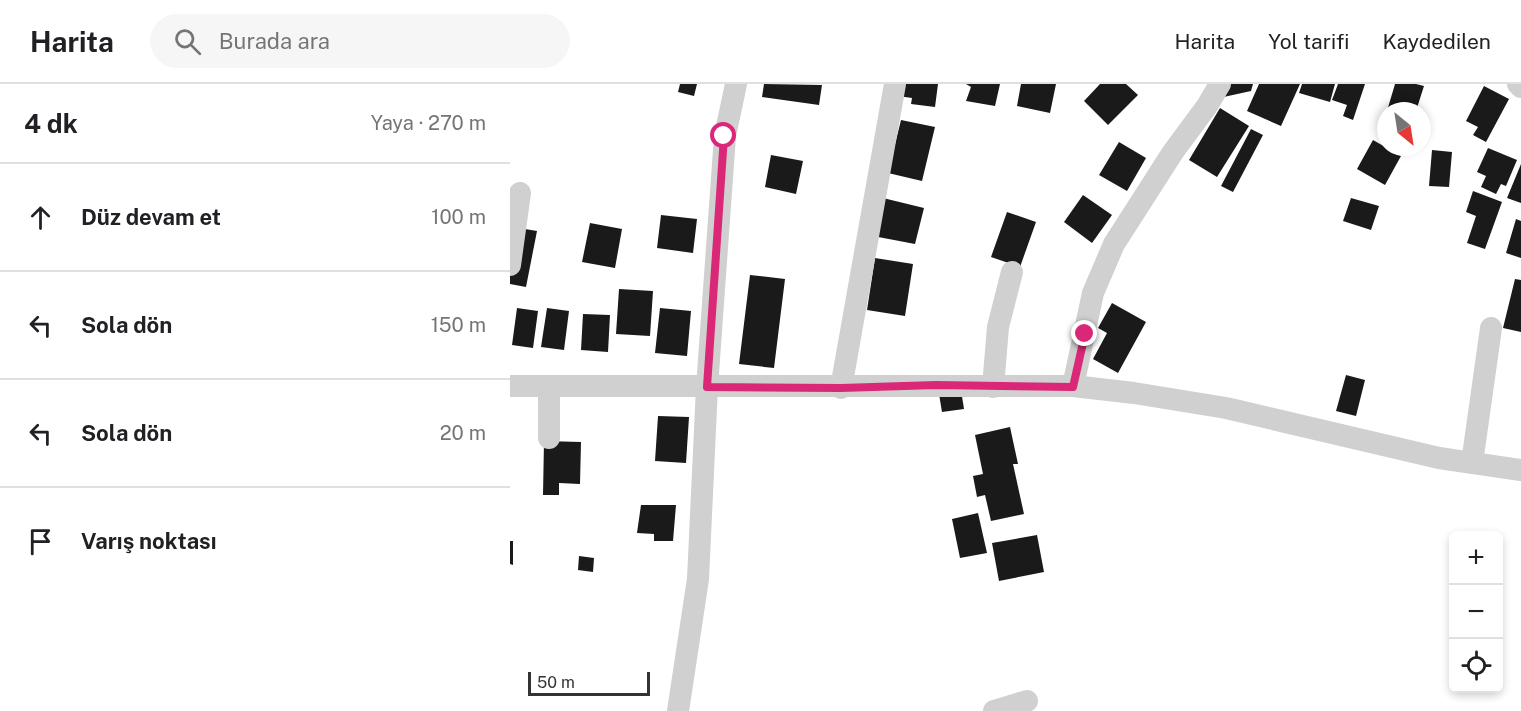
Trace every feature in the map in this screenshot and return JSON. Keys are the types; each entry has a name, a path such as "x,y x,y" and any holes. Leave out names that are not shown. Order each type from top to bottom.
{"street":[{"path":"678,711 698,579 707,387 724,136 736,84"},
{"path":"841,388 895,84"},
{"path":"1073,387 1093,293 1114,244 1220,84"},
{"path":"510,265 520,193"},
{"path":"993,387 998,327 1012,272"},
{"path":"1472,463 1491,328"},
{"path":"510,386 1073,387 1134,393 1226,408 1439,458 1521,470"},
{"path":"549,387 549,438"},
{"path":"994,711 1027,701"}],"building":[{"path":"680,84 697,84 694,96 678,92"},
{"path":"764,84 822,85 819,105 762,97"},
{"path":"900,84 938,84 935,107 911,104 912,98 898,96"},
{"path":"966,84 1000,84 995,106 966,101 971,87"},
{"path":"1021,84 1056,84 1050,113 1017,106"},
{"path":"1100,84 1126,84 1138,95 1108,125 1084,101"},
{"path":"1225,84 1253,84 1251,91 1219,98"},
{"path":"1259,84 1300,84 1281,126 1247,111"},
{"path":"1302,84 1335,84 1330,102 1299,93"},
{"path":"1338,84 1365,84 1353,120 1343,116 1347,105 1332,100"},
{"path":"1395,84 1424,86 1419,102 1390,102"},
{"path":"1484,86 1509,99 1486,142 1473,135 1478,127 1466,121"},
{"path":"1220,108 1249,126 1217,177 1189,160"},
{"path":"901,120 935,127 922,181 888,173"},
{"path":"1251,129 1263,135 1233,192 1221,186"},
{"path":"1373,140 1377,142 1377,156 1401,156 1385,185 1357,169"},
{"path":"1119,142 1146,158 1127,191 1099,175"},
{"path":"1488,148 1517,160 1506,186 1501,184 1496,194 1481,187 1486,176 1477,172"},
{"path":"1432,150 1452,152 1449,187 1429,186"},
{"path":"771,155 803,161 796,194 765,187"},
{"path":"1521,164 1521,203 1507,198"},
{"path":"1473,191 1502,202 1485,249 1467,243 1476,216 1466,212"},
{"path":"1083,195 1112,215 1092,243 1064,222"},
{"path":"883,198 924,208 915,244 873,236"},
{"path":"1351,198 1379,206 1371,230 1343,221"},
{"path":"1007,212 1036,222 1020,267 991,257"},
{"path":"661,215 697,219 693,253 657,248"},
{"path":"1516,219 1521,221 1521,258 1506,253"},
{"path":"590,223 622,229 615,268 582,262"},
{"path":"513,227 537,231 526,287 510,284 510,245"},
{"path":"875,258 913,264 905,316 867,310"},
{"path":"750,275 785,279 774,368 739,364"},
{"path":"1515,279 1521,280 1521,332 1503,328"},
{"path":"619,289 653,291 650,336 616,334"},
{"path":"1112,303 1146,322 1118,373 1093,359 1107,333 1098,328"},
{"path":"517,308 538,311 533,348 512,345"},
{"path":"547,308 569,311 564,350 541,347"},
{"path":"660,308 691,311 687,356 655,353"},
{"path":"583,314 610,315 608,352 581,350"},
{"path":"1346,375 1365,380 1356,416 1336,411"},
{"path":"961,390 964,409 942,412 939,394"},
{"path":"658,416 689,417 686,463 655,461"},
{"path":"1010,427 1018,464 1013,464 1024,514 991,521 985,495 977,497 973,476 983,474 975,435"},
{"path":"544,441 581,442 580,484 559,483 559,495 543,495"},
{"path":"641,505 676,505 673,541 654,541 654,534 637,533"},
{"path":"978,513 987,553 960,558 952,519"},
{"path":"1037,535 1044,572 999,581 992,543"},
{"path":"510,541 513,541 513,565 510,564"},
{"path":"579,556 594,558 593,572 578,570"}],"route":[{"path":"724,136 707,387 841,388 936,385 1073,387 1085,334"}]}
